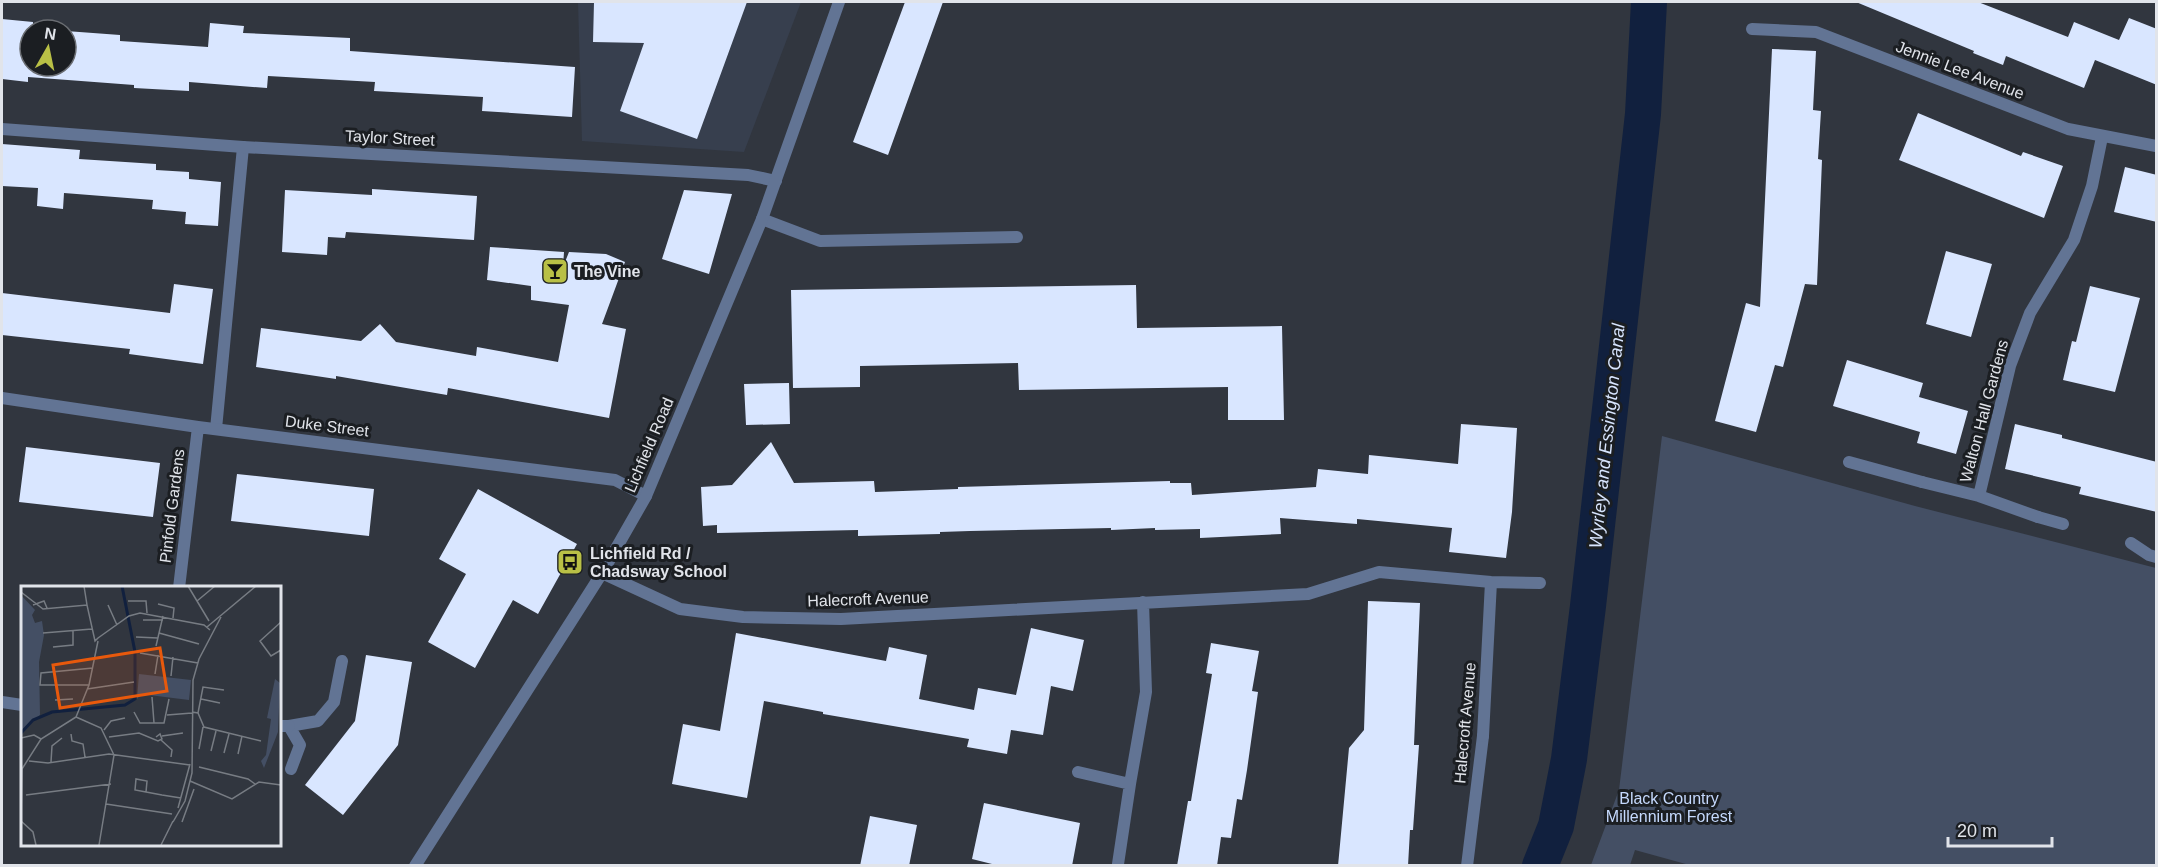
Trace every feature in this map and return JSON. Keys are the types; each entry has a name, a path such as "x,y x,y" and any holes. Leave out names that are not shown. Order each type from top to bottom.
{"street":[{"name":"Lichfield Road","path":"416,865 602,573 646,496 762,219 839,2"},
{"name":"Jennie Lee Avenue","path":"1752,29 1816,32 2068,129 2157,146"},
{"name":"Taylor Street","path":"2,129 243,147 748,175 776,181"},
{"name":"Walton Hall Gardens","path":"1979,496 2010,366 2030,313 2074,240 2092,186 2102,137"},
{"path":"216,429 243,147"},
{"path":"762,219 819,241 1017,237"},
{"name":"Duke Street","path":"2,398 198,427 615,480 646,496"},
{"name":"Pinfold Gardens","path":"179,586 198,427"},
{"name":"Walton Hall Gardens","path":"1849,462 1979,496 2038,518 2063,524"},
{"path":"2131,543 2157,558"},
{"name":"Halecroft Avenue","path":"602,573 680,609 743,617 841,619 1308,594 1379,572 1491,582 1540,583"},
{"name":"Halecroft Avenue","path":"1467,866 1483,736 1491,582"},
{"path":"1118,864 1146,692 1143,602"},
{"path":"284,726 318,721 334,702 342,661"},
{"path":"2,702 21,705"},
{"path":"284,726 300,745 291,770"},
{"path":"1078,772 1130,784"}],"shaded area":[{"path":"578,2 801,2 744,152 582,141"}],"green space":[{"name":"Black Country Millennium Forest","path":"1662,436 1915,506 2156,568 2156,865 1693,866 1635,850 1630,865 1591,865 1619,790"}],"building":[{"path":"594,2 747,2 697,139 620,111 644,43 593,42"},
{"path":"905,2 943,2 888,155 853,142"},
{"path":"1856,2 1978,2 2068,37 2074,22 2119,40 2129,18 2157,29 2157,85 2095,60 2084,88 2006,56 2003,65"},
{"path":"2,19 18,21 18,78 28,78 28,82 2,79"},
{"path":"210,23 244,26 243,33 350,38 350,51 575,67 572,117 482,111 483,97 374,91 375,82 268,76 267,88 189,82 189,91 134,88 134,85 41,78 78,78 78,32 120,35 120,41 208,47"},
{"path":"1772,49 1816,51 1813,110 1821,111 1818,159 1822,160 1817,285 1805,284 1783,367 1775,365 1756,432 1715,421 1746,303 1760,307"},
{"path":"1918,113 2021,156 2023,152 2063,166 2044,218 1899,160"},
{"path":"2,144 80,150 79,159 156,164 156,170 189,172 189,179 221,182 218,226 185,224 186,212 152,209 153,200 64,193 63,209 37,206 38,188 2,186"},
{"path":"2125,167 2157,175 2157,222 2114,212"},
{"path":"372,189 477,196 474,240 346,232 345,238 328,237 327,255 282,252 285,190 372,195"},
{"path":"684,190 732,194 709,274 662,259"},
{"path":"490,247 564,252 563,267 569,252 606,254 625,262 602,324 626,329 609,418 448,388 447,395 336,376 336,379 256,367 261,328 361,341 380,324 396,342 476,356 477,347 558,362 569,305 531,300 531,286 487,280"},
{"path":"1946,251 1992,264 1971,337 1926,324"},
{"path":"174,284 213,289 203,364 129,354 130,349 2,335 2,293 170,313"},
{"path":"1136,285 1137,328 1282,326 1284,420 1228,420 1228,387 1019,390 1018,363 860,366 860,387 793,388 791,290"},
{"path":"2090,286 2140,298 2115,392 2063,380 2072,341 2076,342"},
{"path":"1847,360 1923,383 1919,397 1968,411 1956,454 1917,443 1920,432 1833,406"},
{"path":"789,383 790,424 746,425 744,384"},
{"path":"1461,424 1517,428 1512,512 1506,558 1449,552 1452,528 1357,519 1357,524 1280,518 1281,534 1200,538 1200,529 1111,530 1111,528 858,536 858,530 717,533 717,525 703,526 701,487 732,485 771,442 794,483 874,481 875,492 958,489 958,487 1170,481 1170,483 1191,483 1192,495 1316,487 1318,469 1368,474 1369,455 1458,464"},
{"path":"2015,424 2157,462 2157,512 2079,494 2081,487 2005,469"},
{"path":"26,447 160,463 153,517 19,502"},
{"path":"237,474 374,489 369,536 231,521"},
{"path":"478,489 577,544 538,614 513,600 475,668 428,642 466,574 439,559"},
{"path":"1368,601 1420,603 1414,745 1419,745 1408,866 1338,866 1349,748 1364,730"},
{"path":"1031,628 1084,640 1073,691 1051,686 1043,735 1011,730 1007,754 967,747 969,739 823,714 823,712 764,701 747,798 672,784 683,724 720,731 736,633 886,661 889,647 927,655 919,699 974,710 978,688 1016,695"},
{"path":"1211,643 1259,651 1252,691 1258,692 1247,770 1242,800 1237,799 1231,838 1221,837 1217,866 1177,866 1188,801 1191,801 1212,674 1206,673"},
{"path":"366,655 412,662 398,745 343,815 305,785 355,721"},
{"path":"984,803 1080,823 1072,866 1000,866 972,859"},
{"path":"870,816 917,825 909,866 860,866"}],"waterway":[{"name":"Wyrley and Essington Canal","path":"1540,866 1556,826 1569,759 1643,114 1649,2"}],"place":[{"name":"The Vine","path":"555,271"},
{"name":"Lichfield Rd / Chadsway School","path":"570,562"}]}
